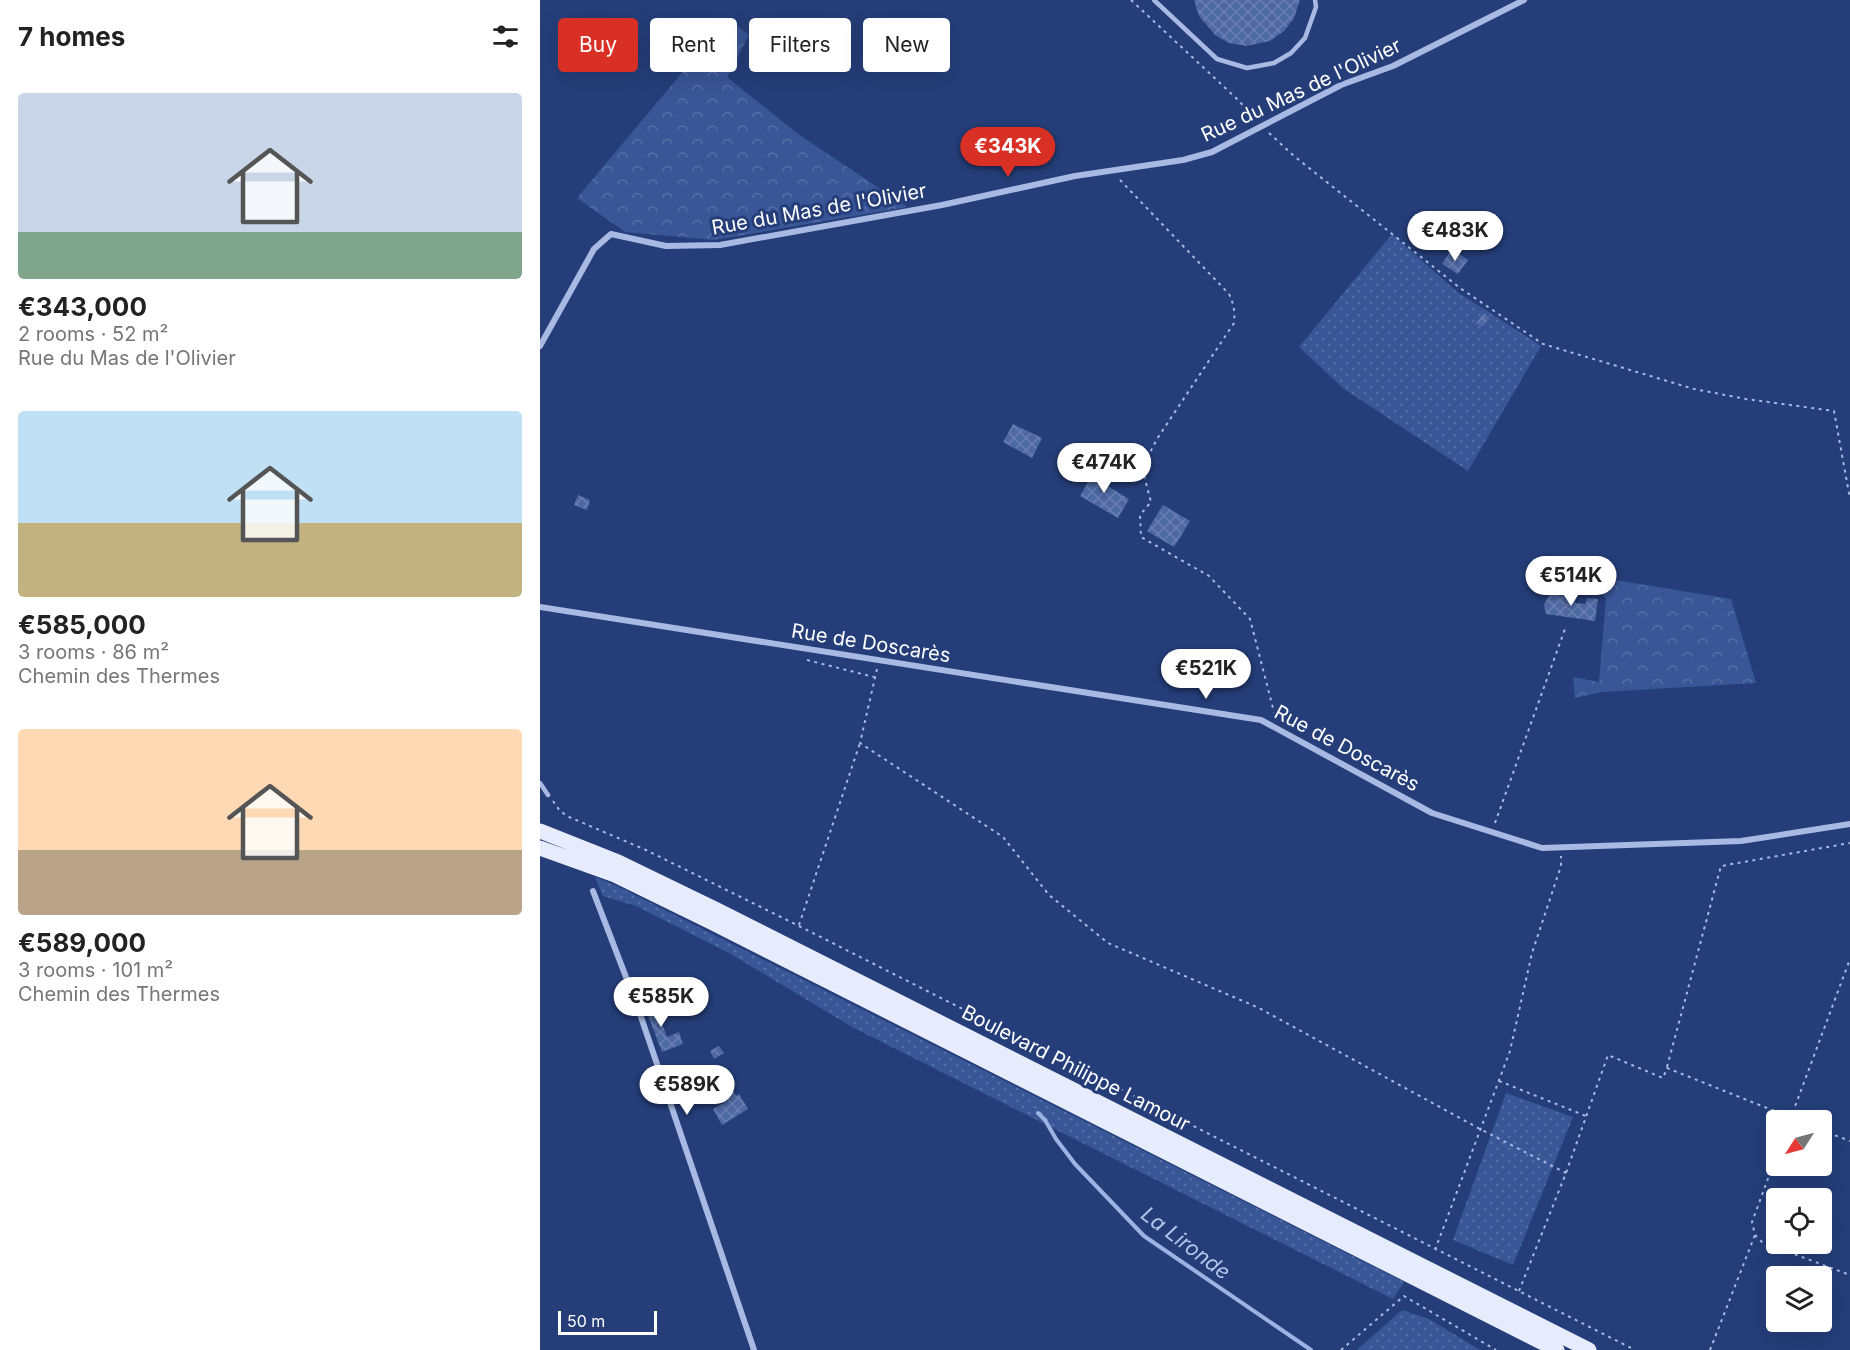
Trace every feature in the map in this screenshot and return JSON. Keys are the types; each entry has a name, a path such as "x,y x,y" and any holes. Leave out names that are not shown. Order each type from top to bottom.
{"main road":[{"name":"Boulevard Philippe Lamour","path":"540,831 618,862 707,905 1589,1350"},
{"name":"Boulevard Philippe Lamour","path":"540,848 615,875 711,922 1557,1350"}],"street":[{"name":"Rue du Mas de l'Olivier","path":"540,346 594,249 611,234 666,246 720,245 942,204 1075,176 1183,160 1212,152 1341,85 1393,66 1524,0"},
{"name":"Rue de Doscarès","path":"540,607 1261,720 1432,813 1542,848 1741,841 1850,824"},
{"path":"593,891 639,1011 754,1350"}],"lane":[{"path":"1154,0 1217,59 1247,68 1274,63 1291,53 1305,38 1316,7 1315,0"},
{"path":"540,783 548,795"}],"path":[{"path":"1131,0 1294,156 1460,288 1543,344 1694,389 1746,399 1834,411 1850,499"},
{"path":"1111,172 1229,294 1234,304 1234,323 1157,439 1142,468 1151,502 1140,515 1141,537 1209,576 1250,619 1279,730"},
{"path":"1494,825 1565,628"},
{"path":"792,647 792,656 875,677"},
{"path":"799,926 860,743 878,664"},
{"path":"860,743 1003,837 1049,895 1108,943 1259,1008 1480,1129 1566,1173"},
{"path":"548,795 560,811 569,817 646,850 799,926 1635,1350"},
{"path":"1519,1292 1566,1173 1608,1055 1663,1077 1720,866 1850,843"},
{"path":"1435,1250 1510,1051 1532,953 1560,866 1561,847"},
{"path":"1793,1110 1850,959"},
{"path":"1667,1068 1768,1110"},
{"path":"1499,1081 1586,1116"},
{"path":"1832,1134 1850,1141"},
{"path":"1769,1176 1752,1222 1755,1235 1762,1242 1850,1275"},
{"path":"1710,1350 1755,1235"},
{"path":"1341,1350 1404,1296 1496,1350"}],"green space":[{"path":"737,26 749,35 737,58"},
{"path":"683,72 730,72 727,77 798,134 907,207 714,240 625,232 577,198"},
{"path":"1392,234 1456,291 1541,346 1468,471 1344,389 1299,347"},
{"path":"1572,573 1731,599 1756,683 1602,692 1575,698 1573,677 1599,682 1606,598"},
{"path":"595,877 617,886 1404,1282 1393,1299 852,1027 729,953 636,906 603,896"},
{"path":"1506,1093 1573,1117 1513,1265 1453,1240"},
{"path":"1402,1310 1429,1319 1480,1350 1357,1350"}],"building":[{"path":"1194,0 1300,0 1294,18 1284,31 1270,41 1246,46 1229,43 1215,35 1199,16"},
{"path":"1452,249 1468,260 1458,274 1442,264"},
{"path":"1484,313 1490,318 1482,327 1476,323"},
{"path":"1013,424 1042,438 1032,458 1003,442"},
{"path":"1095,465 1105,471 1099,481 1129,499 1118,518 1080,496"},
{"path":"578,495 590,500 587,510 574,505"},
{"path":"1163,505 1190,521 1174,547 1147,531"},
{"path":"1550,593 1576,597 1575,603 1586,604 1587,598 1598,599 1595,621 1546,614 1544,605"},
{"path":"652,996 655,1005 653,1006 658,1018 660,1017 667,1037 679,1032 683,1044 662,1052 642,1000"},
{"path":"719,1046 724,1053 714,1059 710,1051"},
{"path":"720,1070 736,1096 739,1094 748,1109 722,1125 713,1109 724,1103 709,1077"}],"waterway":[{"name":"La Lironde","path":"1038,1113 1075,1164 1144,1236 1311,1350"}]}
